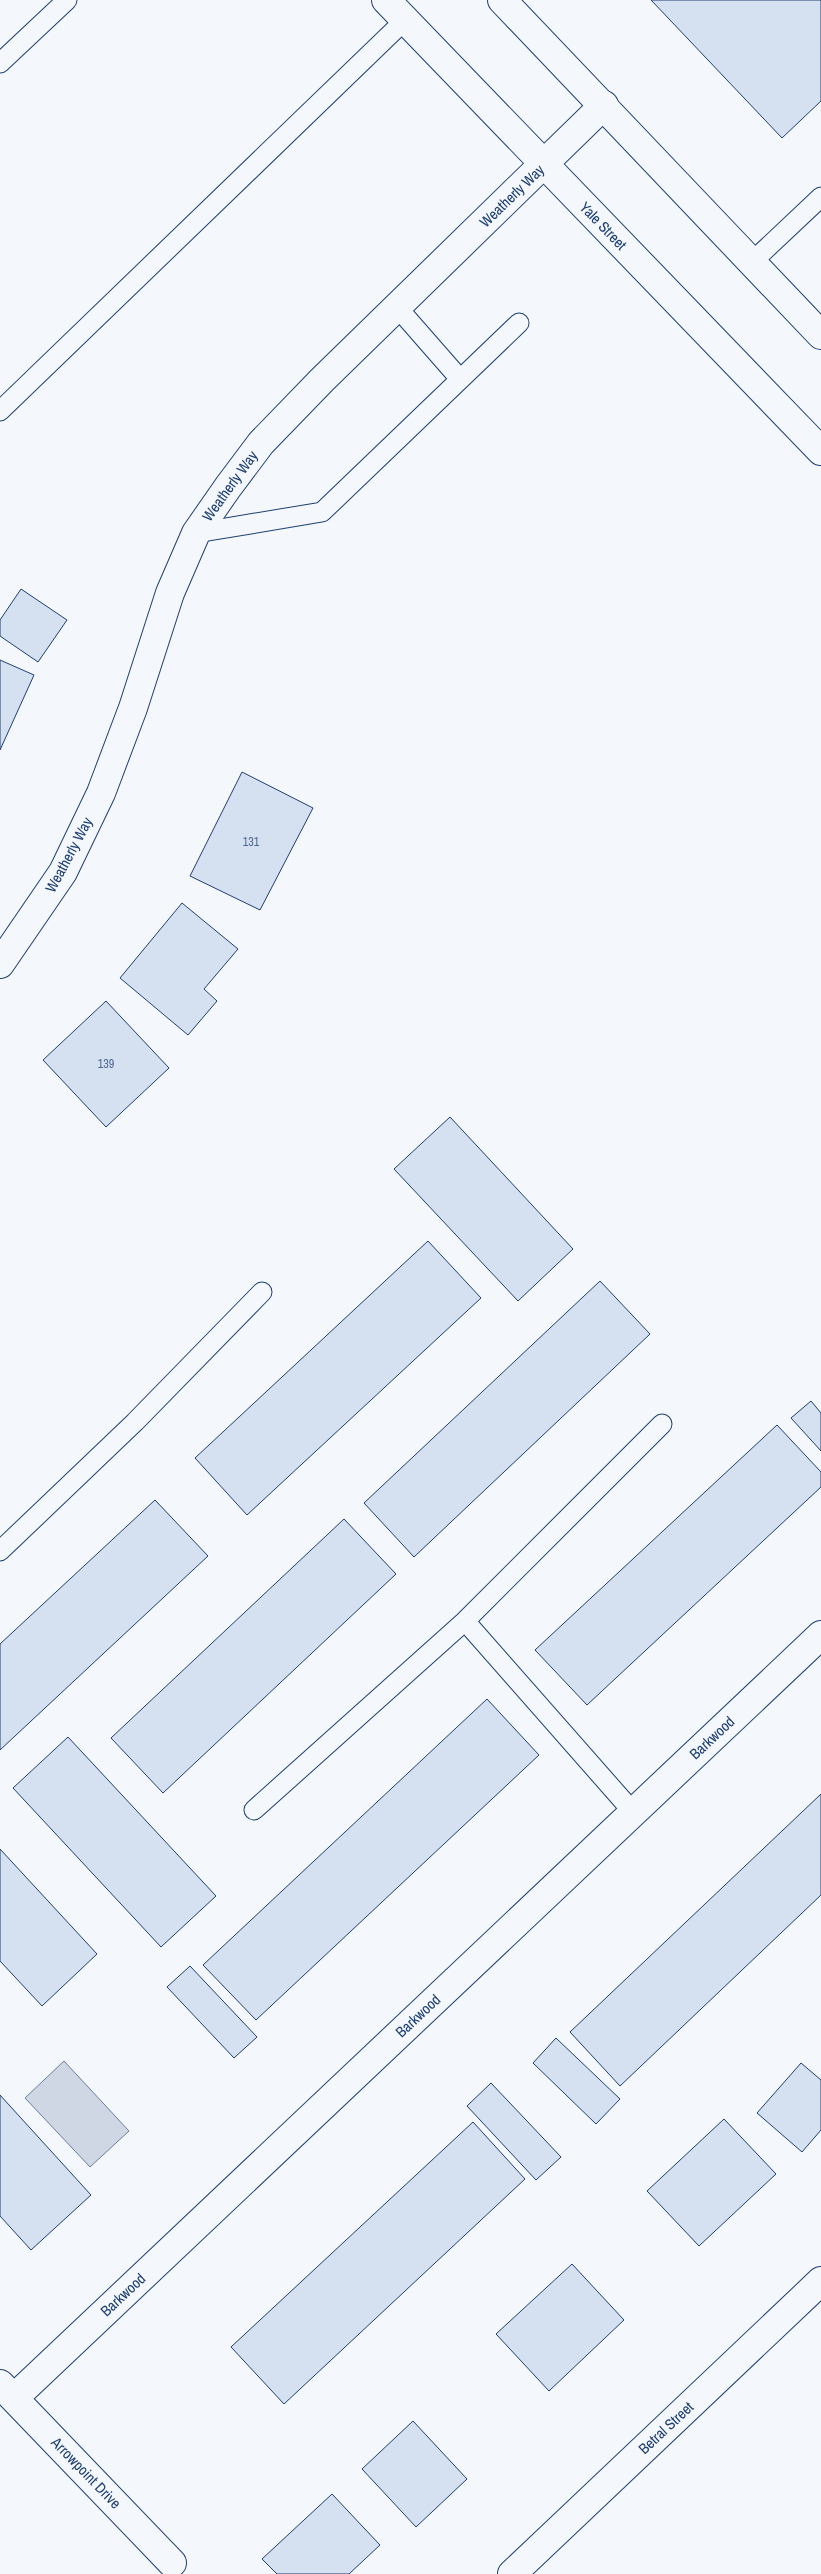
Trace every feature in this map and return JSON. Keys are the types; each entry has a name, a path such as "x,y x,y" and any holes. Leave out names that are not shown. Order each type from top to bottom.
{"street":[{"name":"Yale Street","path":"386,0 543,165 821,451"},
{"path":"502,0 821,335"},
{"name":"Weatherly Way","path":"0,964 63,872 101,793 132,708 170,593 196,533 261,443 322,380 604,105"},
{"name":"Barkwood","path":"7,2391 633,1812 821,1635"},
{"name":"Betral Street","path":"512,2574 821,2281"},
{"name":"Arrowpoint Drive","path":"7,2391 172,2563"}],"lane":[{"path":"0,63 68,0"},
{"path":"0,411 405,20"},
{"path":"752,262 821,197"},
{"path":"397,307 460,379"},
{"path":"196,533 322,512 519,323"},
{"path":"0,1551 135,1422 262,1292"},
{"path":"254,1810 465,1621 662,1424"},
{"path":"465,1621 633,1812"}],"shaded area":[{"path":"64,2061 129,2131 90,2167 25,2098"}],"building":[{"path":"651,0 821,0 821,101 782,138"},
{"path":"21,589 67,620 38,662 0,636 0,620"},
{"path":"0,660 34,675 0,750"},
{"path":"242,772 313,808 260,910 190,876"},
{"path":"182,903 238,949 204,989 217,1001 188,1035 120,978"},
{"path":"106,1001 169,1068 106,1127 43,1060"},
{"path":"450,1117 573,1249 518,1301 394,1169"},
{"path":"428,1241 481,1298 247,1515 195,1458"},
{"path":"600,1281 650,1334 414,1557 364,1503"},
{"path":"811,1401 821,1413 821,1451 791,1418"},
{"path":"777,1425 821,1472 821,1487 587,1705 535,1650"},
{"path":"155,1500 208,1556 0,1750 0,1644"},
{"path":"344,1519 396,1574 163,1793 111,1738"},
{"path":"487,1699 539,1755 256,2020 203,1965"},
{"path":"68,1737 216,1896 161,1947 13,1788"},
{"path":"821,1794 821,1895 620,2086 570,2032"},
{"path":"0,1849 97,1954 42,2006 0,1961"},
{"path":"190,1966 257,2037 234,2058 167,1987"},
{"path":"556,2038 620,2099 596,2124 533,2063"},
{"path":"801,2063 821,2080 821,2130 802,2152 757,2113"},
{"path":"491,2083 561,2157 536,2180 467,2106"},
{"path":"0,2095 91,2195 31,2250 0,2216"},
{"path":"724,2119 776,2174 699,2246 647,2191"},
{"path":"473,2122 525,2179 284,2404 231,2347"},
{"path":"572,2264 624,2320 549,2391 496,2334"},
{"path":"413,2421 467,2479 416,2527 362,2469"},
{"path":"332,2494 380,2545 349,2574 277,2574 262,2559"}]}
